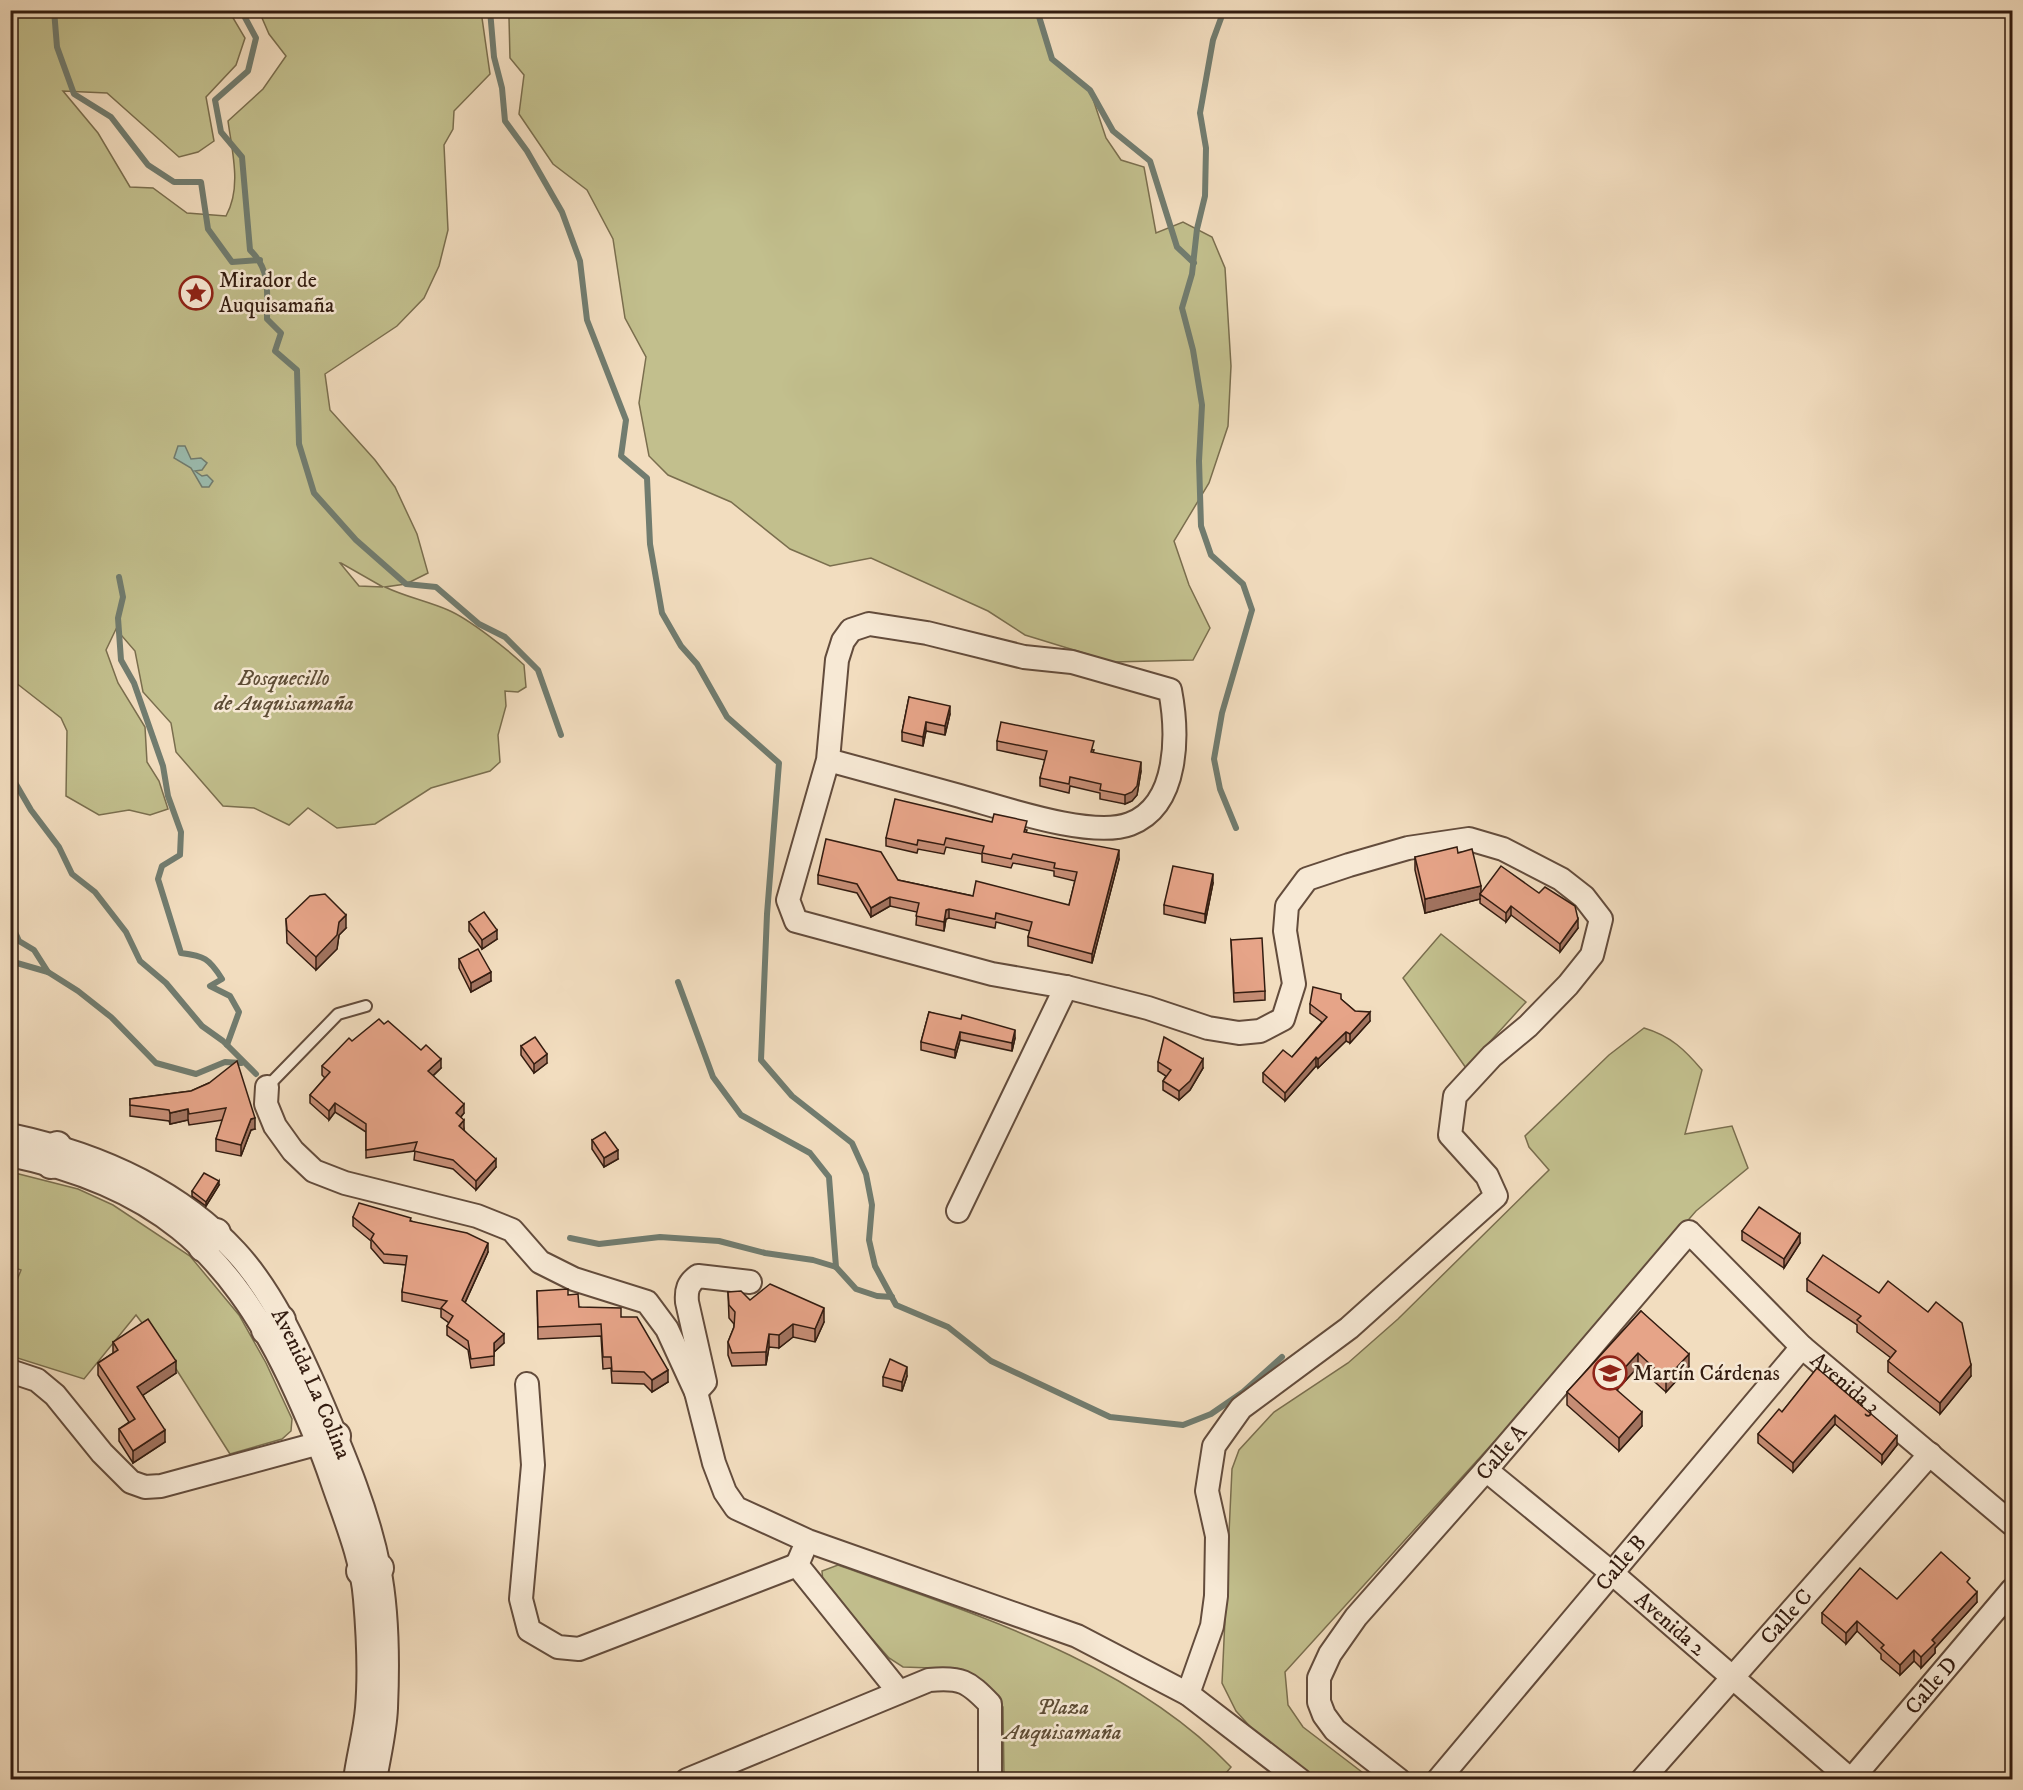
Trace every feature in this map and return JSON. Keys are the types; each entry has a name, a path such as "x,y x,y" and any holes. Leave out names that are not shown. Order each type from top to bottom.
{"street":[{"path":"828,760 1056,822 1108,827 1131,824 1163,796 1172,769 1174,711 1170,690 1072,662 1024,657 927,633 869,624 851,630 843,641 837,660 828,760 788,900 796,921 992,974 1066,987 1148,1008 1208,1028 1239,1033 1260,1031 1283,1019 1294,984 1284,931 1287,906 1307,879 1408,848 1469,839 1503,849 1561,879 1584,897 1600,919 1592,955 1568,985 1528,1026 1492,1056 1455,1096 1450,1135 1468,1158 1487,1176 1496,1196 1349,1328 1241,1408 1214,1446 1207,1491 1217,1536 1216,1596 1212,1626 1188,1694"},
{"path":"958,1211 1066,987"},
{"path":"267,1088 266,1104 275,1126 293,1151 314,1171 345,1183 477,1216 512,1230 540,1262 574,1280 646,1302 667,1329 696,1392 714,1463 725,1492 736,1508 808,1541 1077,1636 1188,1694 1300,1779"},
{"name":"Avenida La Colina","path":"10,1135 54,1155 209,1240 251,1271 273,1325 293,1337 328,1439 369,1529 367,1708 355,1779"},
{"name":"Avenida La Colina","path":"10,1155 54,1155"},
{"name":"Avenida 3","path":"1689,1232 1802,1347 2013,1524"},
{"name":"Calle A","path":"1400,1779 1335,1730 1324,1715 1319,1702 1319,1678 1330,1654 1356,1617 1486,1470 1689,1232"},
{"path":"696,1392 705,1382 687,1302 686,1291 690,1282 698,1276 750,1282"},
{"name":"Calle B","path":"1438,1779 1802,1347"},
{"path":"10,1371 37,1380 55,1395 131,1482 145,1487 161,1486 328,1439"},
{"path":"527,1384 532,1465 521,1599 529,1630 558,1647 579,1648 797,1565 808,1541"},
{"name":"Calle C","path":"1642,1779 1930,1454"},
{"name":"Avenida 2","path":"1486,1470 1613,1574 1851,1779"},
{"path":"797,1565 899,1692"},
{"name":"Avenida La Colina","path":"370,1569 386,1651 386,1710 375,1779"},
{"name":"Calle D","path":"1851,1779 2013,1590"},
{"path":"687,1779 929,1680 953,1678 973,1686 990,1704 990,1779"}],"lane":[{"path":"267,1088 338,1014 366,1005"}],"green space":[{"name":"Bosquecillo de Auquisamaña","path":"11,11 229,11 245,38 236,65 206,97 214,141 198,152 179,157 107,93 63,91 98,133 130,187 153,188 187,213 226,216 234,194 235,182 228,121 263,89 286,56 269,34 259,11 481,11 490,74 454,111 453,129 444,145 448,230 439,266 424,298 397,326 325,374 330,410 375,460 395,487 417,534 428,573 406,584 385,587 457,614 488,635 524,665 526,687 518,692 505,691 506,706 498,735 500,762 490,771 431,788 375,824 337,828 308,808 289,825 254,808 223,806 176,752 171,723 143,692 135,651 116,629 106,650 118,683 145,727 147,762 159,781 168,809 150,815 129,810 99,815 66,796 67,731 61,718 11,679","holes":["341,563 383,587 359,586"]},
{"path":"511,11 1037,11 1052,59 1090,90 1106,138 1121,160 1144,167 1156,233 1183,222 1212,237 1225,268 1231,366 1228,426 1209,483 1174,541 1189,585 1210,628 1193,660 1113,662 1025,635 988,611 871,558 830,566 790,549 731,502 668,475 649,456 639,403 646,357 625,318 613,239 587,190 553,164 519,114 524,75 510,58 509,18"},
{"path":"1441,934 1526,1002 1466,1068 1403,978"},
{"path":"1644,1028 1677,1044 1702,1070 1685,1134 1732,1126 1748,1168 1696,1211 1533,1399 1285,1672 1288,1705 1303,1727 1371,1779 1318,1779 1254,1731 1236,1711 1222,1683 1232,1469 1239,1450 1274,1412 1348,1363 1398,1319 1549,1170 1529,1147 1525,1136 1609,1055"},
{"path":"11,1172 78,1189 113,1205 190,1256 239,1315 266,1363 292,1419 291,1431 282,1439 230,1454 171,1361 136,1315 84,1379 11,1356 11,1295 21,1270 11,1267"},
{"name":"Plaza Auquisamaña","path":"838,1565 995,1622 1098,1669 1146,1698 1191,1730 1231,1767 1221,1779 1004,1779 1003,1707 990,1688 961,1669 903,1667 889,1658 823,1583 822,1571"}],"shaded area":[{"path":"178,446 185,446 191,459 201,458 207,463 202,470 195,471 202,476 207,475 213,481 209,487 202,487 191,468 174,458"}],"building":[{"path":"909,697 950,706 945,726 926,722 923,737 902,732"},
{"path":"1001,722 1094,741 1091,752 1141,762 1137,786 1125,795 1100,790 1101,784 1070,777 1069,784 1040,778 1047,751 997,741"},
{"path":"895,799 992,822 994,814 1027,821 1024,832 1119,850 1092,954 1028,937 1032,922 996,913 995,919 949,909 946,910 944,922 916,916 919,903 890,897 871,908 857,884 818,875 826,839 881,852 898,880 973,896 976,881 1069,905 1077,872 1054,868 1055,863 1013,854 1011,859 982,853 984,846 946,838 944,845 918,840 917,845 886,838"},
{"path":"1457,847 1458,853 1472,849 1481,886 1425,899 1415,857"},
{"path":"1173,866 1213,874 1205,914 1164,905"},
{"path":"1501,866 1539,893 1545,887 1575,906 1578,919 1560,944 1511,906 1506,913 1480,894"},
{"path":"325,894 346,915 339,922 337,935 316,957 287,930 286,919 310,896"},
{"path":"484,912 497,930 482,940 469,922"},
{"path":"1262,938 1265,991 1234,993 1231,940"},
{"path":"478,949 491,972 471,983 459,959"},
{"path":"1313,987 1341,994 1341,999 1355,1011 1370,1012 1350,1034 1346,1032 1318,1059 1316,1057 1285,1093 1263,1073 1283,1050 1292,1057 1327,1017 1310,1004"},
{"path":"929,1012 961,1019 962,1015 1015,1030 1012,1043 960,1032 955,1050 921,1042"},
{"path":"379,1019 384,1024 388,1021 421,1050 426,1045 441,1059 428,1071 464,1104 456,1113 464,1120 459,1126 496,1159 476,1181 453,1160 414,1151 417,1142 366,1150 366,1124 335,1103 329,1111 310,1095 330,1072 322,1066 349,1038 352,1041"},
{"path":"535,1037 547,1054 534,1064 521,1046"},
{"path":"1164,1037 1203,1059 1190,1081 1179,1091 1163,1081 1171,1070 1158,1062"},
{"path":"237,1061 255,1118 251,1119 241,1145 216,1139 226,1108 189,1114 188,1109 170,1113 169,1110 130,1105 130,1099 191,1091 209,1083"},
{"path":"605,1132 618,1150 604,1158 592,1140"},
{"path":"204,1173 219,1181 206,1202 192,1191"},
{"path":"359,1203 411,1218 410,1221 467,1233 488,1243 462,1300 504,1334 494,1343 494,1356 471,1359 468,1341 447,1326 453,1316 441,1308 447,1301 402,1292 407,1256 384,1254 371,1239 374,1234 353,1217"},
{"path":"1759,1207 1800,1234 1784,1259 1742,1231"},
{"path":"1823,1255 1879,1293 1888,1281 1928,1312 1936,1302 1962,1323 1971,1365 1940,1403 1888,1361 1896,1351 1857,1320 1861,1316 1807,1279"},
{"path":"770,1284 824,1308 815,1329 793,1324 779,1335 769,1334 766,1352 732,1353 728,1342 734,1327 735,1312 729,1305 728,1292 741,1291 750,1300"},
{"path":"568,1289 568,1295 578,1294 579,1307 621,1308 621,1317 637,1317 668,1370 652,1380 644,1372 612,1371 611,1357 603,1357 601,1324 538,1327 537,1291"},
{"path":"1641,1311 1689,1354 1666,1379 1638,1353 1610,1384 1642,1412 1619,1438 1567,1392"},
{"path":"148,1319 176,1361 137,1387 165,1430 133,1451 119,1429 135,1419 98,1363 118,1350 113,1342"},
{"path":"890,1359 907,1367 902,1382 883,1377"},
{"path":"1817,1368 1897,1436 1882,1455 1835,1415 1793,1463 1758,1434 1779,1409 1782,1412"},
{"path":"1941,1552 1970,1578 1967,1582 1977,1592 1932,1640 1935,1643 1921,1657 1914,1650 1900,1665 1881,1648 1884,1645 1857,1621 1846,1633 1822,1613 1860,1568 1897,1599"}],"waterway":[{"path":"54,10 57,47 74,94 111,117 148,165 174,182 201,182 208,229 232,262 260,260"},
{"path":"241,10 256,38 248,71 215,100 221,132 242,157 250,250 262,265 265,274 267,319 281,333 275,351 297,370 299,444 314,493 356,540 406,584 436,587 479,624 505,637 538,670 561,735"},
{"path":"490,10 494,57 502,88 505,121 527,151 562,212 580,261 587,320 626,420 621,456 647,478 650,544 662,613 681,646 697,664 727,717 779,763 767,914 761,1060 792,1096 852,1143 866,1174 872,1205 869,1240 875,1266 896,1305 948,1327 991,1361 1110,1417 1183,1425 1211,1414 1243,1392 1282,1357"},
{"path":"1037,10 1052,59 1090,90 1113,131 1150,161 1177,247 1194,263"},
{"path":"1224,10 1213,40 1200,113 1206,148 1205,196 1197,229 1192,274 1182,308 1193,350 1202,405 1199,461 1201,526 1211,555 1243,584 1252,610 1222,713 1214,759 1220,789 1236,828"},
{"path":"119,577 123,597 118,618 121,660 134,683 163,766 168,796 181,832 180,855 162,866 158,879 181,953 201,957 213,966 222,979 210,986 230,996 239,1012 227,1045"},
{"path":"10,774 31,810 59,847 72,874 95,892 126,932 140,961 166,983 202,1026 223,1041 256,1074"},
{"path":"10,929 14,930 19,941 34,950 48,972"},
{"path":"10,961 48,972 78,991 111,1017 156,1063 196,1074 225,1062 241,1063"},
{"path":"678,982 713,1077 741,1115 810,1153 829,1177 836,1267"},
{"path":"570,1238 599,1244 660,1237 719,1241 765,1253 813,1260 836,1267 856,1289 877,1296 892,1297"}],"place":[{"name":"Mirador de Auquisamaña","path":"196,293"},
{"name":"Martín Cárdenas","path":"1610,1373"}]}
